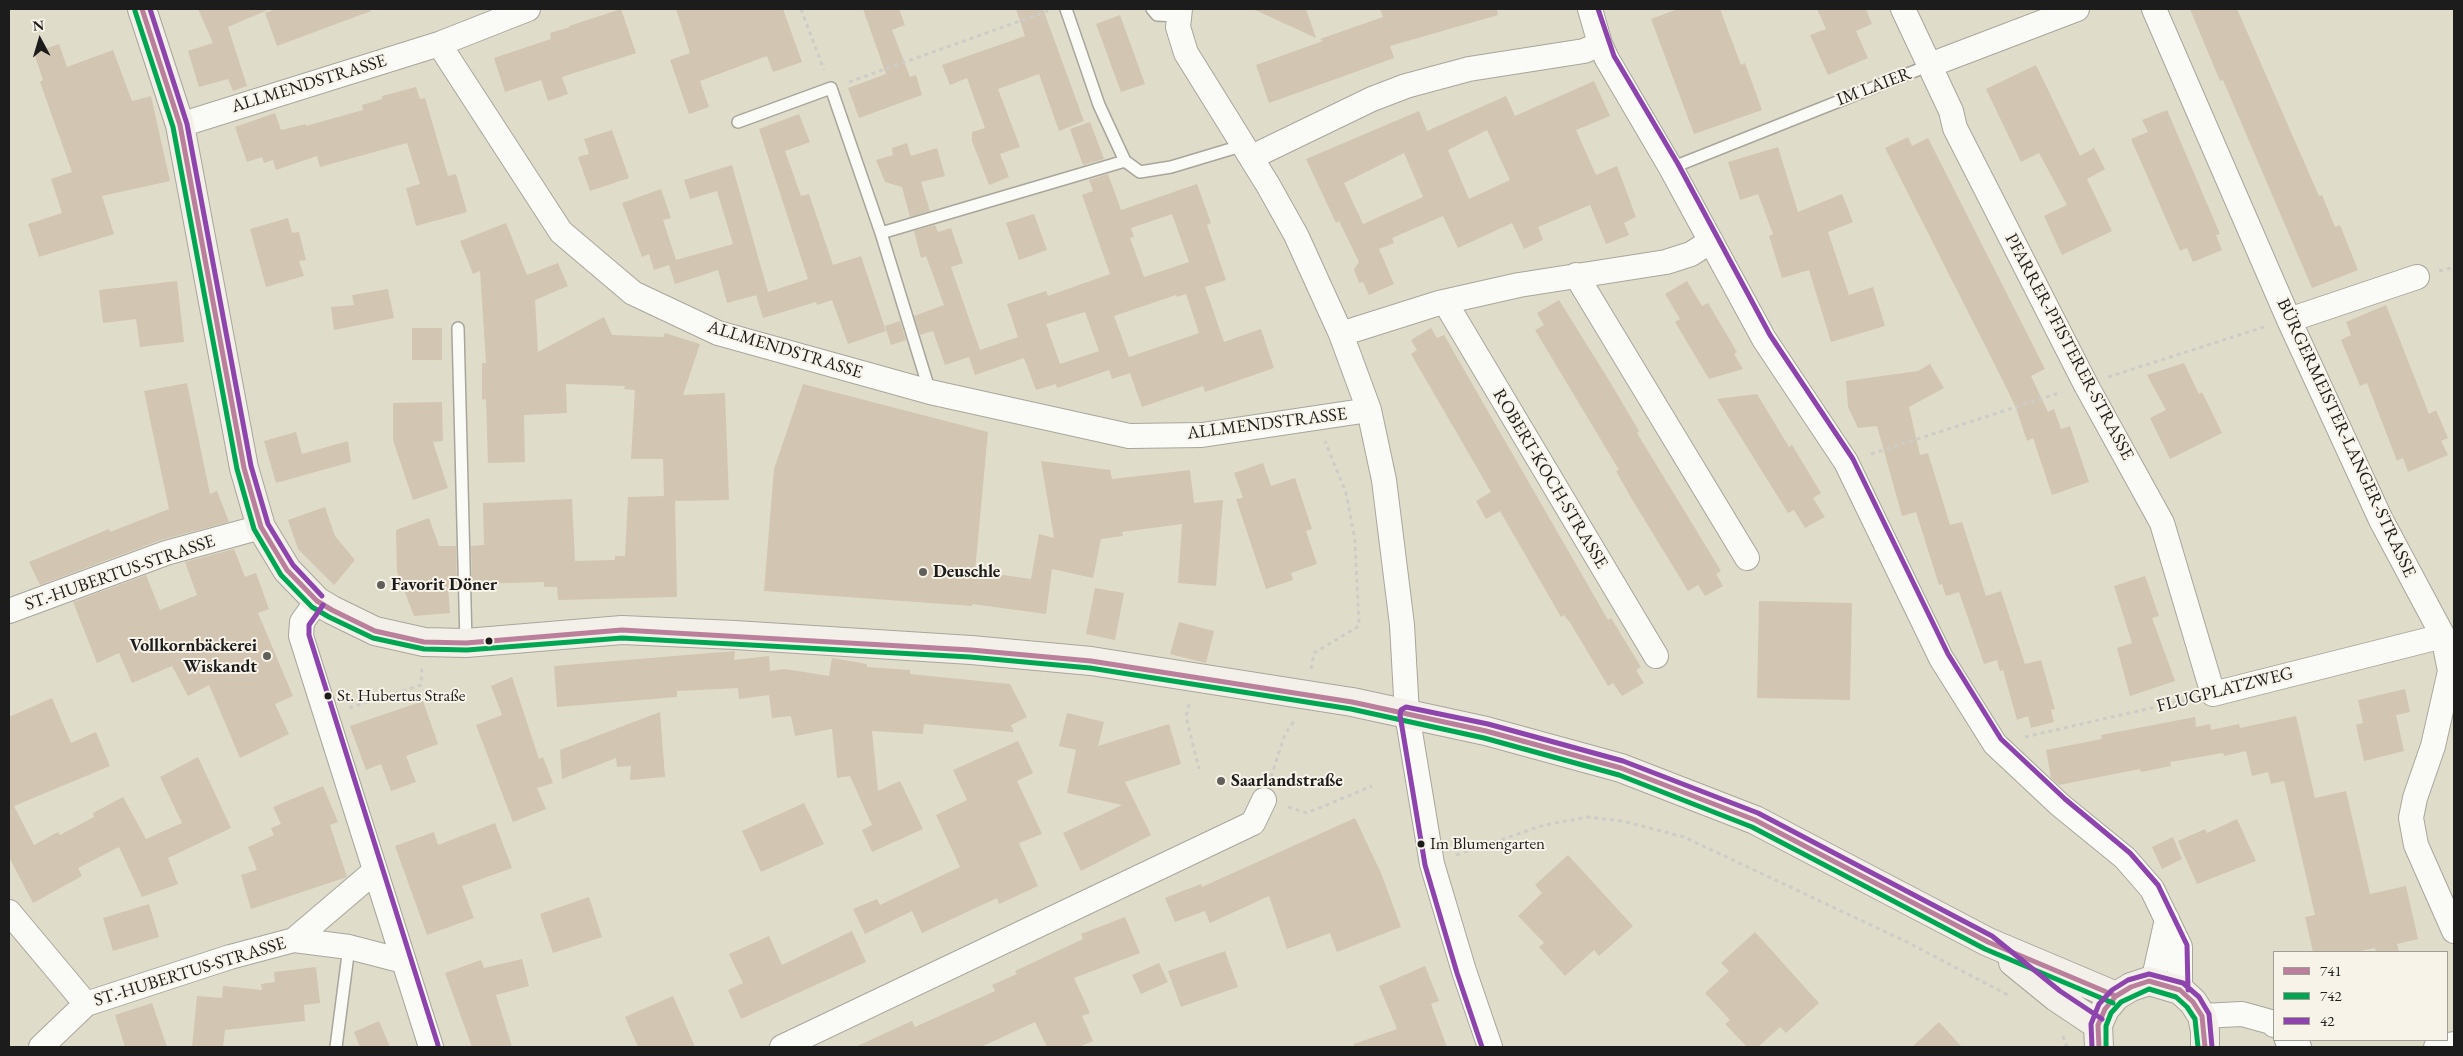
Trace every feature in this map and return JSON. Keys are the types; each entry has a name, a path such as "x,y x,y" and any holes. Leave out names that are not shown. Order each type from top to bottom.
{"main road":[{"path":"142,9 180,125 244,468 261,526 287,570 317,601 375,631 424,642 466,643 622,630 971,650 1091,661 1194,676 1302,706 1352,702 1486,731 1621,768 1755,820 1988,942 2116,996"},
{"path":"1988,942 2056,997 2098,1036 2105,1009 2116,996 2130,987 2148,981 2180,990 2193,1002 2202,1016 2205,1031 2204,1047"}],"street":[{"name":"ALLMENDSTRASSE","path":"180,125 439,44 528,9"},
{"path":"1590,9 1600,44 1672,168 1764,339 1846,462 1941,658 1995,744 2060,805 2125,858 2152,889 2180,947 2180,990"},
{"name":"PFARRER-PFISTERER-STRASSE","path":"1903,9 1951,111 1955,128 2082,376 2162,523 2213,694"},
{"name":"IM LAIER","path":"1930,65 2078,9"},
{"name":"BÜRGERMEISTER-LANGER-STRASSE","path":"2154,9 2289,320 2381,520 2449,635 2450,671 2433,746 2415,798 2411,818 2416,844 2454,931"},
{"path":"1179,12 1180,38 1186,53 1247,150 1296,235 1341,334 1369,410 1387,499 1402,625 1407,714 1432,864 1464,971 1490,1047"},
{"name":"ALLMENDSTRASSE","path":"439,44 561,232 634,293 718,333 930,392 1129,436 1202,435 1369,410"},
{"path":"1247,150 1406,86 1469,69 1584,51 1600,44"},
{"path":"1341,334 1445,302 1576,275 1666,262 1691,254 1711,241"},
{"path":"1576,275 1746,558"},
{"path":"2289,320 2417,277"},
{"name":"ROBERT-KOCH-STRASSE","path":"1445,302 1656,656"},
{"name":"ST.-HUBERTUS-STRASSE","path":"9,612 166,553 261,526"},
{"path":"317,601 302,622 301,636 328,717 402,961 431,1047"},
{"name":"FLUGPLATZWEG","path":"2213,694 2449,635"},
{"path":"790,1045 1253,823 1264,800"},
{"name":"ST.-HUBERTUS-STRASSE","path":"294,940 375,871"},
{"name":"ST.-HUBERTUS-STRASSE","path":"9,912 86,1004 230,957 294,940 349,948 402,961"},
{"path":"2148,981 2155,973 2167,919"},
{"path":"41,1047 86,1004"},
{"path":"2202,1016 2242,1014 2273,1024"},
{"path":"2288,1041 2292,1046 2299,1047"},
{"path":"2436,1047 2454,1044"}],"lane":[{"path":"1066,9 1098,105 1125,161 1140,172 1170,167 1231,149 1247,150"},
{"path":"1152,9 1158,15 1179,12"},
{"name":"IM LAIER","path":"1672,168 1930,65"},
{"path":"738,122 832,88 881,233 930,392"},
{"path":"881,233 1125,161"},
{"path":"458,328 466,643"},
{"path":"336,1047 349,948"}],"path":[{"path":"801,9 832,88 1053,9"},
{"path":"1264,800 1284,734 1302,706 1314,653 1359,626 1355,540 1346,493 1317,418"},
{"path":"328,717 421,685 424,642"},
{"path":"1194,676 1186,717 1199,769"},
{"name":"FLUGPLATZWEG","path":"1995,744 2213,694"},
{"path":"1307,813 1372,786"},
{"path":"1432,864 1544,825 1588,817 1622,821 1684,837 1907,942 2013,997"},
{"path":"2060,1029 2068,1047"}],"building":[{"path":"198,9 270,9 228,27 247,86 233,91 228,79 199,87 188,51 213,43"},
{"path":"276,9 370,9 371,11 277,46 265,13"},
{"path":"621,9 636,53 562,77 568,94 548,101 541,80 505,92 494,58 551,39 550,33"},
{"path":"676,9 783,9 802,62 773,72 767,56 700,81 709,107 689,114 670,60 690,53"},
{"path":"863,9 899,9 905,25 892,30 910,77 916,75 922,95 859,118 848,88 886,74"},
{"path":"1016,9 1043,9 1084,121 1059,131 1039,74 998,89 1020,147 1000,154 1009,177 989,185 972,141 972,132 985,128 967,78 950,85 942,65 1025,36"},
{"path":"1253,9 1306,9 1316,38"},
{"path":"1380,9 1497,9 1498,15 1390,46 1394,58 1269,103 1256,65 1323,41 1320,39 1383,17"},
{"path":"1678,9 1720,9 1741,65 1745,63 1762,110 1694,134 1651,19"},
{"path":"1817,9 1866,9 1872,24 1856,31 1868,58 1828,75 1810,35 1826,29"},
{"path":"2190,9 2237,9 2319,196 2322,195 2335,227 2340,225 2358,270 2312,288 2223,80 2220,81"},
{"path":"1120,15 1145,84 1121,92 1096,24"},
{"path":"59,44 67,67 113,50 132,101 151,96 170,181 102,196 114,234 39,257 28,224 62,213 51,179 72,172 40,82 43,80 34,53"},
{"path":"2036,65 2080,156 2094,148 2105,169 2087,179 2112,231 2062,255 2044,216 2067,205 2039,153 2021,162 1986,89"},
{"path":"1594,81 1610,116 1576,130 1596,175 1617,166 1636,217 1624,223 1629,235 1606,244 1590,205 1538,227 1543,240 1524,249 1512,223 1458,248 1443,216 1392,238 1394,243 1379,249 1394,284 1369,295 1363,282 1359,283 1354,269 1359,262 1339,221 1336,223 1306,159 1419,111 1427,131 1506,96 1515,116","holes":["1487,130 1510,180 1469,199 1448,150","1404,153 1423,197 1363,224 1344,183"]},
{"path":"416,87 420,99 425,98 448,176 456,174 467,212 416,226 406,188 420,184 407,143 320,167 317,156 276,170 273,160 264,163 262,157 247,162 235,127 275,113 281,130 306,124 306,126 363,110 362,105 382,99 382,96"},
{"path":"2167,110 2220,234 2216,235 2222,250 2193,262 2187,248 2180,251 2131,139 2148,132 2142,120"},
{"path":"799,114 810,142 785,151 801,196 809,194 833,265 861,256 886,331 848,344 832,300 817,305 816,302 763,318 756,295 727,303 718,270 675,284 669,265 654,270 649,254 642,257 622,203 661,189 671,218 663,220 676,260 733,244 717,191 690,199 684,180 732,165 768,292 808,279 759,129"},
{"path":"1090,122 1104,159 1083,165 1070,129"},
{"path":"612,130 629,178 590,191 578,157 589,154 584,139"},
{"path":"1908,137 1912,146 1928,138 2045,369 2031,376 2048,412 2054,409 2061,429 2070,426 2089,482 2052,495 2033,438 2027,441 2016,408 2006,387 1885,148"},
{"path":"907,143 911,156 937,148 945,176 921,182 930,211 910,217 902,187 885,182 876,160 893,155 892,148"},
{"path":"1778,147 1798,212 1842,194 1853,222 1828,232 1849,295 1873,287 1885,326 1831,342 1809,270 1782,278 1769,236 1773,234 1758,194 1740,200 1728,162"},
{"path":"1108,174 1121,210 1197,184 1211,223 1207,225 1226,280 1205,287 1224,342 1261,329 1274,368 1205,392 1203,386 1142,407 1130,373 1112,379 1109,370 1057,388 1056,384 1036,390 1024,358 975,375 969,357 945,365 933,331 920,335 914,316 944,305 926,256 921,258 914,231 935,225 938,232 951,228 963,263 951,267 980,350 1018,337 1007,304 1046,291 1048,296 1110,274 1082,195 1093,191 1089,180","holes":["1172,214 1189,262 1144,277 1130,238 1134,237 1131,228","1186,294 1199,333 1129,357 1114,316 1176,295 1177,297","1085,312 1099,351 1060,364 1046,324"]},
{"path":"1034,214 1047,250 1019,260 1006,223"},
{"path":"288,218 292,233 299,232 306,260 299,261 304,276 266,287 250,229"},
{"path":"506,223 527,275 558,263 568,286 535,300 538,352 604,317 612,335 663,337 665,333 700,344 683,395 725,393 729,500 675,501 677,597 558,600 557,587 544,587 544,582 472,584 471,546 484,545 483,503 572,499 575,561 615,560 615,556 625,556 628,497 664,496 663,459 631,459 635,390 624,389 625,386 566,384 567,413 524,415 525,462 488,463 486,399 482,400 482,363 486,363 480,271 473,274 460,241"},
{"path":"177,281 184,342 140,347 136,319 103,323 99,290"},
{"path":"1687,281 1702,306 1708,303 1737,352 1734,354 1743,369 1709,379 1675,322 1680,319 1665,294"},
{"path":"388,289 394,318 334,330 331,307 354,305 352,295"},
{"path":"1559,300 1610,382 1639,431 1637,433 1721,571 1716,574 1723,586 1705,596 1698,585 1688,591 1630,496 1616,471 1619,470 1535,330 1544,325 1537,313"},
{"path":"2386,305 2429,414 2436,410 2448,438 2441,441 2448,455 2408,472 2403,458 2397,461 2367,383 2360,386 2341,340 2351,335 2346,322"},
{"path":"900,321 906,340 891,345 885,326"},
{"path":"412,328 442,328 442,360 412,360"},
{"path":"1431,328 1437,338 1444,335 1608,620 1611,618 1641,667 1636,670 1644,683 1622,696 1613,683 1608,686 1571,624 1564,615 1561,617 1500,511 1486,519 1476,501 1491,492 1411,354 1417,350 1411,340"},
{"path":"2184,363 2199,394 2202,392 2222,433 2170,459 2150,418 2166,410 2147,375"},
{"path":"1930,364 1944,388 1909,407 1920,455 1928,453 1950,525 1962,522 1986,596 2001,591 2025,664 2041,660 2055,709 2051,710 2054,722 2031,728 2028,716 2017,720 2003,670 2000,671 1997,660 1984,664 1959,592 1946,596 1942,584 1939,585 1916,512 1902,516 1877,426 1858,428 1848,407 1846,381 1918,371"},
{"path":"187,383 210,494 217,491 229,522 161,540 40,585 29,562 109,529 110,532 169,509 144,391"},
{"path":"803,384 988,432 975,571 1031,579 1039,534 1054,538 1041,461 1110,470 1112,479 1190,470 1194,503 1223,500 1216,586 1178,583 1182,524 1122,532 1123,536 1101,539 1093,578 1052,569 1046,614 972,604 972,606 764,591 774,469"},
{"path":"1757,394 1789,447 1792,445 1821,493 1813,498 1825,517 1805,528 1794,510 1788,513 1717,399"},
{"path":"442,402 443,441 433,442 448,488 413,500 393,440 393,403"},
{"path":"296,432 302,454 348,441 351,462 276,483 264,441"},
{"path":"1263,463 1271,486 1295,478 1312,529 1306,531 1317,564 1291,573 1293,580 1266,589 1236,499 1243,498 1234,473"},
{"path":"325,507 335,536 355,560 334,585 298,549 288,520"},
{"path":"429,518 439,546 456,546 457,584 448,585 450,613 414,616 397,572 396,530"},
{"path":"234,549 245,577 256,573 269,609 258,613 293,696 275,704 289,734 240,758 209,685 188,696 172,666 132,683 119,653 97,663 73,602 146,575 160,610 197,595 185,562"},
{"path":"2145,576 2159,616 2152,618 2175,681 2130,696 2117,648 2132,643 2114,586"},
{"path":"1095,588 1124,593 1115,640 1086,634"},
{"path":"1759,601 1852,603 1850,700 1757,698"},
{"path":"1179,622 1214,631 1206,663 1170,654"},
{"path":"735,651 734,660 769,656 770,671 785,669 829,676 832,658 867,664 867,667 910,670 910,674 1010,684 1027,717 1011,725 1014,732 924,724 923,734 872,731 878,791 900,781 923,829 872,852 862,830 872,825 850,776 837,778 832,729 795,736 791,716 772,718 769,695 739,699 738,688 677,691 677,697 557,707 554,666"},
{"path":"512,677 539,759 543,757 553,783 537,788 546,809 513,822 476,725 502,715 491,686"},
{"path":"2405,689 2410,712 2396,715 2404,751 2364,761 2356,725 2363,723 2358,700"},
{"path":"52,698 71,743 96,732 110,766 14,806 34,845 58,832 60,835 94,817 93,813 123,797 146,839 182,823 160,777 198,757 231,828 168,858 178,884 142,897 119,847 78,868 82,876 33,903 9,857 9,717"},
{"path":"423,701 438,744 406,756 416,782 391,791 381,764 366,770 350,726"},
{"path":"660,712 665,777 630,780 631,766 617,767 616,758 562,779 560,750"},
{"path":"1067,713 1104,722 1098,746 1169,724 1181,764 1125,782 1151,835 1081,871 1063,833 1122,805 1067,793 1076,750 1059,746"},
{"path":"2296,716 2315,798 2346,791 2370,894 2406,886 2418,939 2397,944 2399,951 2376,951 2375,948 2360,951 2313,951 2305,917 2315,915 2284,781 2271,784 2268,772 2252,776 2246,751 2224,756 2223,753 2170,762 2171,766 2141,772 2140,769 2059,785 2051,778 2046,750 2102,739 2101,735 2195,717 2196,727 2210,724 2211,730 2239,724 2240,728"},
{"path":"1018,741 1033,773 1017,781 1042,834 1019,843 1038,886 999,904 997,898 922,933 912,911 865,934 853,909 877,899 880,905 960,867 936,815 967,800 953,770"},
{"path":"323,786 338,822 330,825 347,877 251,909 241,875 257,870 248,847 274,835 271,828 281,824 273,807"},
{"path":"804,803 824,844 761,872 742,831"},
{"path":"1355,818 1381,873 1401,927 1337,952 1330,933 1287,949 1269,896 1210,923 1205,911 1175,922 1165,898 1201,884 1202,887"},
{"path":"2237,819 2256,861 2197,884 2178,841 2205,829 2207,833"},
{"path":"495,823 512,868 462,886 474,918 427,935 395,846 434,832 438,845"},
{"path":"2173,837 2182,859 2162,869 2152,847"},
{"path":"1568,855 1633,926 1599,956 1594,950 1565,976 1539,947 1544,943 1518,916 1542,893 1535,885"},
{"path":"589,897 602,937 553,953 540,914"},
{"path":"149,904 159,937 113,951 103,918"},
{"path":"1125,917 1140,953 1074,978 1090,1013 1082,1016 1093,1041 1079,1047 1047,1047 1035,1022 981,1047 855,1047 912,1021 915,1027 995,991 992,985 1017,974 1015,971 1083,939 1081,934"},
{"path":"852,931 866,962 741,1019 728,990 743,983 729,954 769,936 782,965"},
{"path":"1755,932 1819,1003 1786,1033 1780,1027 1758,1047 1747,1047 1725,1024 1730,1020 1705,993 1729,971 1721,963"},
{"path":"1225,951 1238,987 1181,1007 1168,971"},
{"path":"522,959 529,986 496,995 512,1047 472,1047 445,973 481,960 484,968"},
{"path":"1159,963 1168,982 1141,994 1132,975"},
{"path":"1425,966 1439,1001 1431,1004 1447,1047 1354,1047 1354,1044 1397,1029 1379,986"},
{"path":"316,967 320,1003 304,1005 305,1021 225,1030 223,1047 192,1047 197,996 222,998 223,986 262,990 261,984 275,982 274,972"},
{"path":"673,996 695,1047 638,1047 625,1017"},
{"path":"152,1003 167,1047 125,1047 115,1015"},
{"path":"379,1021 390,1047 360,1047 354,1032"},
{"path":"1939,1022 1962,1047 1912,1047"}],"transit line":[{"name":"741","path":"142,9 180,125 244,468 261,527 287,570 317,601 332,610 375,631 424,642 466,643 622,630 971,650 1091,661 1352,702 1486,731 1621,768 1755,820 1988,942 2116,996"},
{"name":"42","path":"150,9 187,124 251,466 268,524 293,565 322,596"},
{"name":"42","path":"1598,9 1614,56 1678,164 1770,335 1853,459 1948,654 2001,739 2065,799 2130,853 2158,885 2187,945 2188,990"},
{"name":"742","path":"135,11 173,127 237,469 254,529 281,575 312,607 329,617 373,638 424,649 467,650 622,638 970,657 1090,668 1351,709 1484,738 1619,775 1752,827 1985,949 2113,1003"},
{"name":"42","path":"323,605 309,625 309,635 438,1045"},
{"name":"42","path":"1482,1047 1457,973 1425,865 1400,715 1401,710 1406,707 1488,724 1623,761 1758,813 1992,936 2060,991 2102,1019"},
{"name":"42","path":"2092,1047 2091,1024 2099,1004 2112,990 2128,980 2149,974 2183,983 2199,997 2209,1014 2212,1047"},
{"name":"741","path":"2099,1047 2098,1025 2105,1009 2116,996 2131,987 2149,981 2180,990 2193,1002 2202,1016 2205,1047"},
{"name":"742","path":"2106,1047 2106,1026 2111,1013 2121,1002 2149,989 2176,997 2187,1007 2195,1019 2198,1047"}],"place":[{"name":"Deuschle","path":"923,572"},
{"name":"Favorit Döner","path":"381,585"},
{"name":"Vollkornbäckerei Wiskandt","path":"267,656"},
{"name":"St. Hubertus Straße","path":"328,696"},
{"name":"Saarlandstraße","path":"1221,781"},
{"name":"Im Blumengarten","path":"1421,844"}]}
